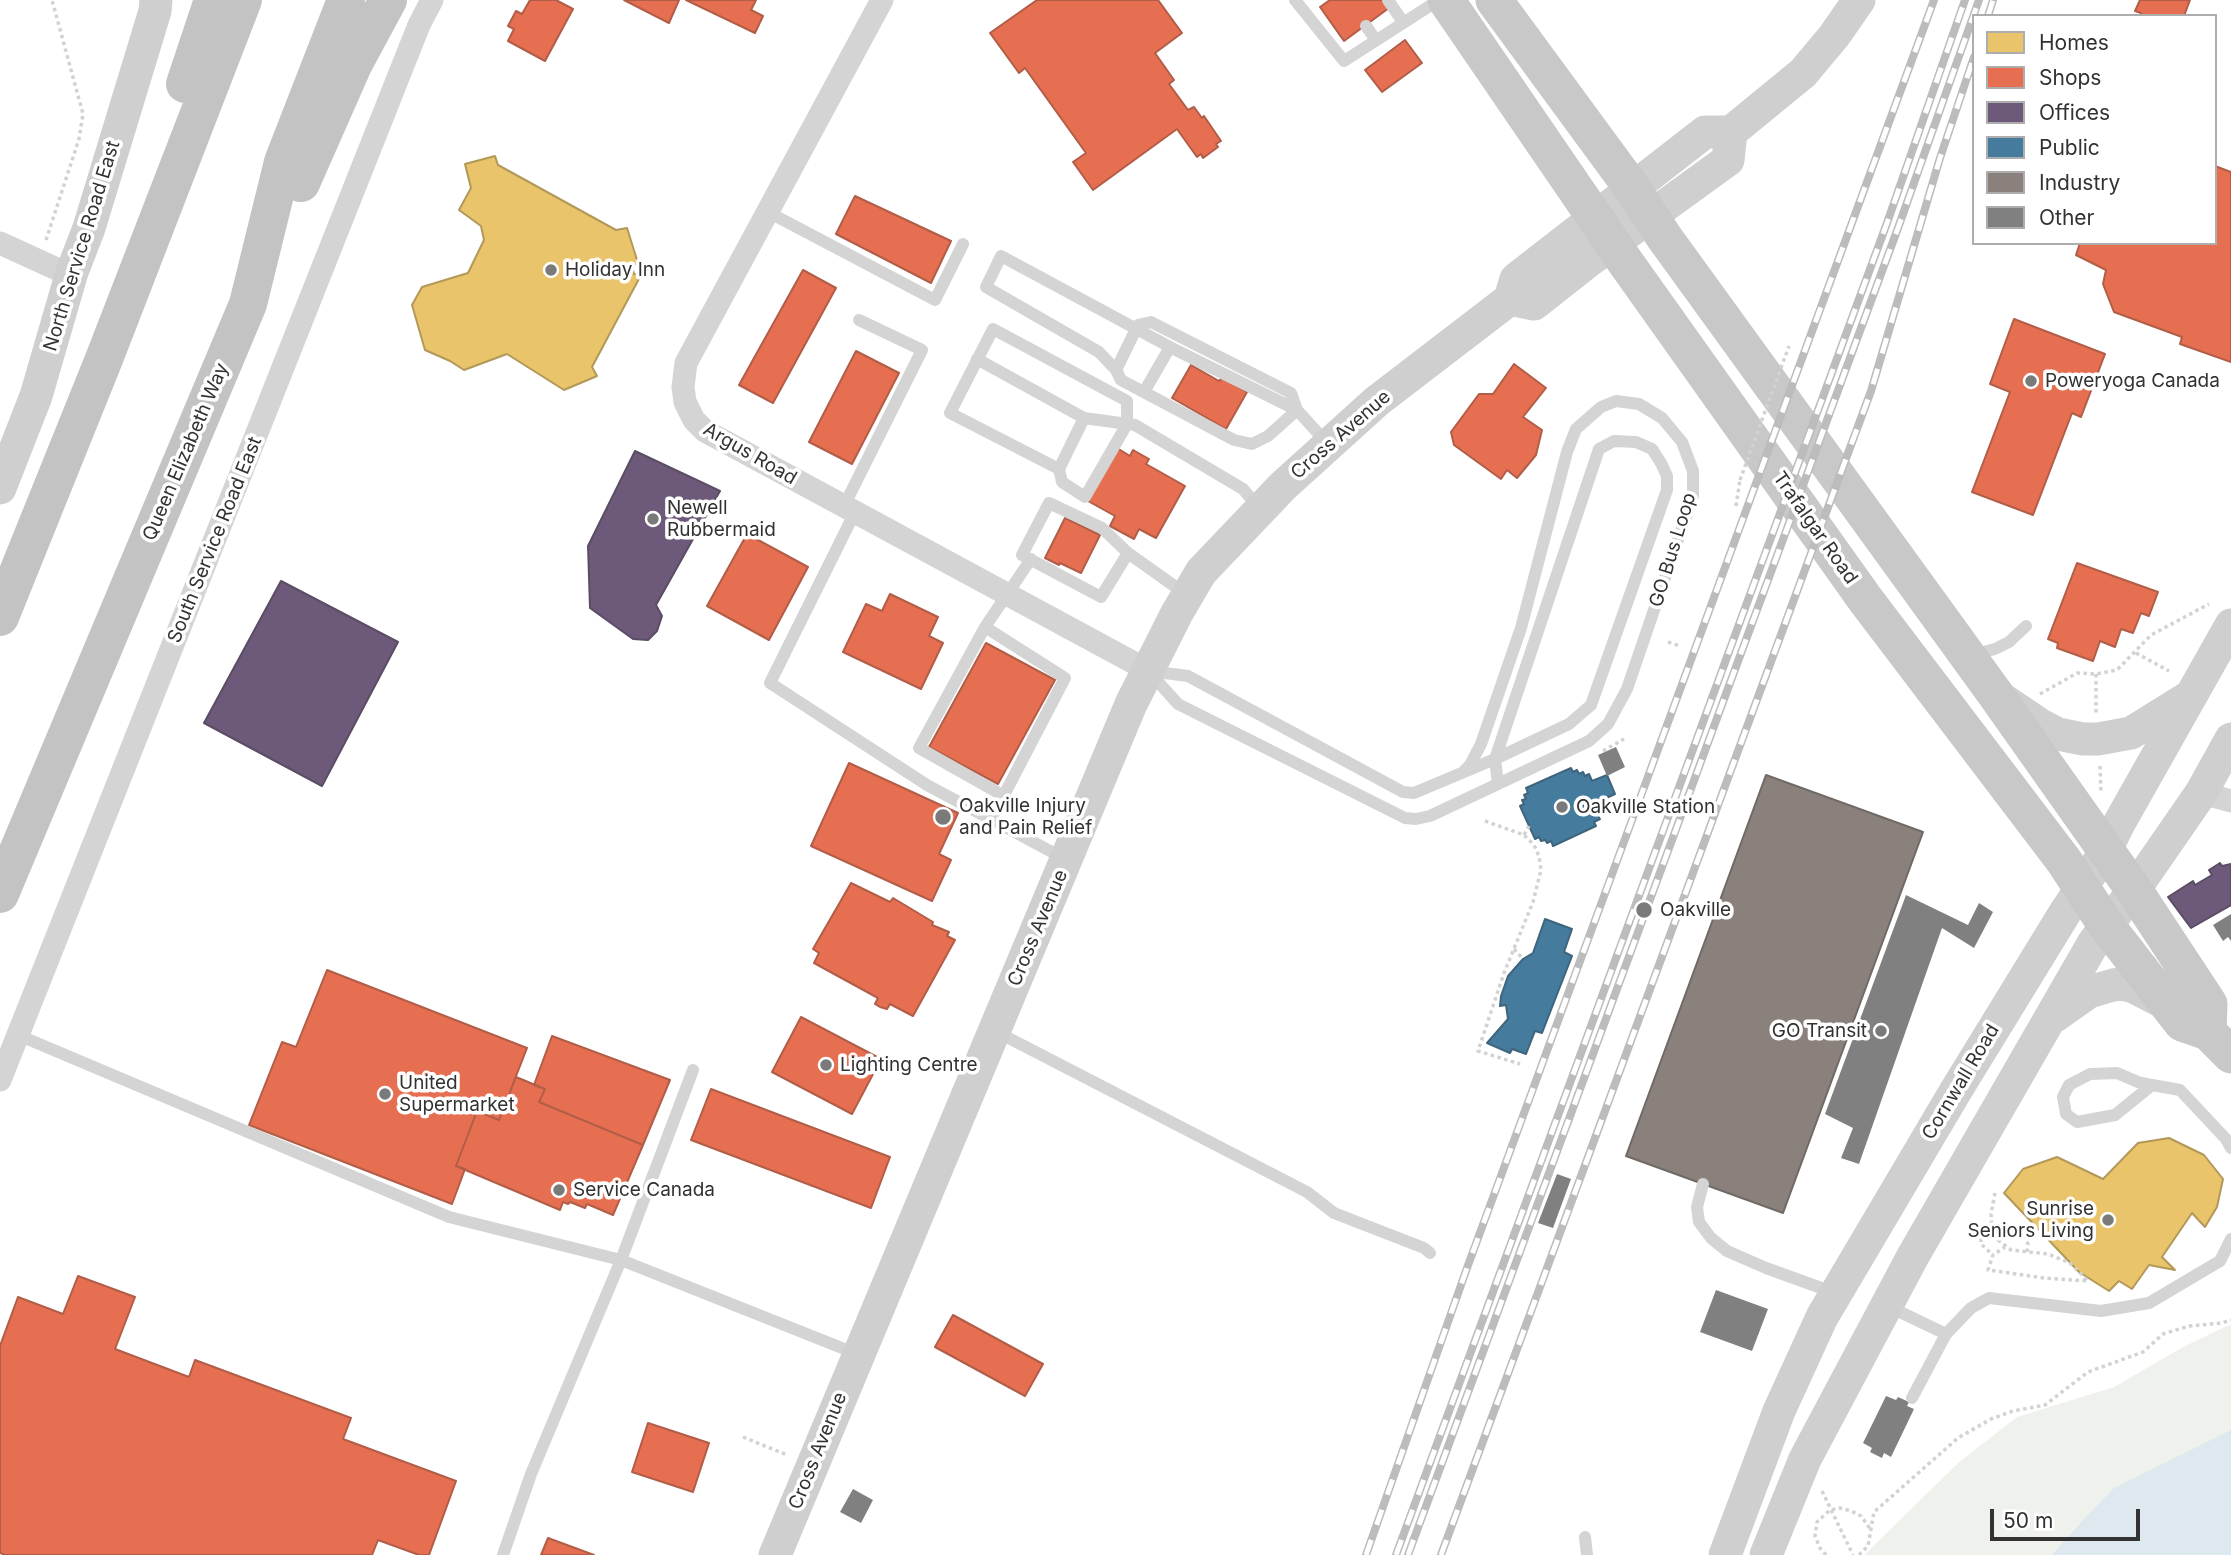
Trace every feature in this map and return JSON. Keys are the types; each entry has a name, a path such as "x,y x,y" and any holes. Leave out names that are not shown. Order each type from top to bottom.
{"highway":[{"path":"104,359 110,308 213,0"},
{"path":"0,617 104,359 243,0"},
{"name":"Queen Elizabeth Way","path":"0,894 248,304 283,162 346,0"},
{"path":"248,304 353,65 388,0"}],"main road":[{"name":"Trafalgar Road","path":"1446,0 1866,599 2064,861 2106,925 2182,1023 2220,1044"},
{"name":"Trafalgar Road","path":"1494,0 2134,890 2209,1004 2220,1044"}],"street":[{"name":"North Service Road East","path":"0,488 36,396 72,272 89,228 155,11 156,0"},
{"name":"South Service Road East","path":"0,1080 419,24 432,0"},
{"name":"Argus Road","path":"882,0 686,363 683,387 685,402 694,420 705,430 1149,671"},
{"path":"1641,202 1728,160 1731,132 1803,73 1859,0"},
{"name":"Cross Avenue","path":"775,1555 1131,704 1177,613 1202,572 1283,486 1377,401 1510,299 1534,304 1605,230 1641,202"},
{"path":"0,243 59,270 72,272"},
{"name":"Cornwall Road","path":"1725,1555 1779,1411 1822,1317 1955,1091 2105,852 2194,694 2220,615"},
{"path":"1996,695 2058,734 2098,739 2131,733 2194,694"},
{"path":"1766,1555 1805,1459 1883,1309 2047,1021 2106,925 2216,797 2231,739"},
{"path":"2047,1021 2089,992 2113,985 2134,987 2165,1003"},
{"path":"1836,1294 1883,1309"}],"lane":[{"path":"1295,0 1344,61 1439,0"},
{"path":"1388,0 1403,22"},
{"path":"1366,26 1376,40"},
{"path":"768,212 935,300 963,244"},
{"path":"1297,410 1268,436 1252,444 1234,440 1121,380 1116,370 1099,352 986,287 1001,256 1136,330 1297,410 1329,445"},
{"path":"859,320 922,350 770,683 927,785 1066,860"},
{"path":"1116,370 1138,325 1151,322 1291,393 1297,410"},
{"path":"1059,469 950,413 993,329 1127,401 1127,424 1085,497 1062,482 1059,469 1084,418"},
{"path":"1144,392 1170,347"},
{"path":"977,359 1084,418 1135,425 1243,489 1260,510"},
{"name":"GO Bus Loop","path":"1149,671 1178,705 1405,818 1430,816 1589,741 1608,724 1627,689 1693,496 1693,471 1682,442 1662,418 1639,404 1616,401 1601,407 1576,429 1567,452 1521,628 1481,744 1464,771"},
{"path":"1149,671 1188,676 1403,792 1415,793 1496,759 1570,724 1591,705 1667,490 1667,477 1652,449 1636,442 1614,440 1599,449 1496,759 1498,784"},
{"path":"1128,554 1101,597 1022,555 1049,503 1102,528 1128,554 1187,596"},
{"path":"1004,796 919,748 985,627 1031,559"},
{"path":"1968,656 1995,649 2009,642 2026,626"},
{"path":"985,627 1065,678 991,820"},
{"path":"995,1031 1307,1192 1334,1213 1424,1248 1430,1253"},
{"path":"18,1035 449,1217 621,1260 858,1355"},
{"path":"503,1555 531,1474 621,1260 693,1070"},
{"path":"2152,1085 2115,1115 2077,1122 2066,1114 2063,1097 2069,1085 2090,1074 2117,1073 2138,1082 2180,1090 2226,1139 2231,1148"},
{"path":"1703,1184 1697,1207 1699,1222 1710,1238 1727,1251 1836,1294"},
{"path":"1912,1398 1946,1334 1970,1308 1989,1298 2101,1311 2148,1303 2220,1261 2231,1239"},
{"path":"1883,1309 1898,1311 1946,1334"},
{"path":"1585,1537 1587,1555"}],"path":[{"path":"40,261 79,139 83,114 52,0"},
{"path":"1736,506 1740,480 1789,346"},
{"path":"2034,698 2077,673 2096,674 2118,670 2151,635 2220,615"},
{"path":"1668,642 1680,646"},
{"path":"2136,653 2169,671"},
{"path":"2096,674 2096,724"},
{"path":"2099,761 2101,797"},
{"path":"1485,821 1524,835 1534,845 1539,856 1541,870 1533,902 1478,1051 1520,1064"},
{"path":"1524,835 1529,826"},
{"path":"1514,948 1523,959"},
{"path":"1995,1193 1991,1214 1992,1230 2005,1247 2048,1254 2070,1263 2088,1281 2044,1278 1988,1269 1993,1255 2005,1247"},
{"path":"2027,1252 2028,1244 2023,1233 2028,1225"},
{"path":"1992,1230 1981,1238 1982,1244 1993,1255"},
{"path":"1859,1555 1868,1546 1874,1512 1958,1438 1991,1419 2013,1411 2045,1405 2088,1372 2143,1352 2163,1334 2189,1326 2231,1320"},
{"path":"743,1437 812,1466"},
{"path":"1821,1490 1853,1555"},
{"path":"1826,1555 1819,1548 1815,1536 1818,1522 1830,1510 1840,1508 1852,1511 1861,1516 1871,1530"}],"shaded area":[{"path":"2231,1324 2231,1555 1864,1555 1958,1463 2017,1417 2114,1387 2183,1347"},
{"path":"2231,1430 2231,1555 2052,1555 2114,1488"}],"building: Homes":[{"name":"Holiday Inn","path":"495,156 498,165 616,230 627,228 638,263 632,266 634,274 641,275 592,367 597,376 564,390 507,354 464,370 425,350 412,305 422,287 468,273 484,240 481,226 459,210 471,188 465,164"},
{"name":"Sunrise Seniors Living","path":"2169,1138 2204,1155 2223,1179 2217,1207 2205,1227 2192,1213 2162,1257 2175,1270 2149,1265 2132,1289 2119,1281 2109,1291 2079,1272 2004,1193 2023,1169 2057,1157 2103,1179 2138,1143"}],"building: Shops":[{"path":"530,0 556,0 573,9 545,61 508,41 514,29 508,26 516,11 522,14"},
{"path":"624,0 679,0 669,23"},
{"path":"686,0 756,0 751,10 763,16 755,33"},
{"path":"1037,0 1158,0 1182,33 1155,53 1174,80 1169,84 1188,110 1194,107 1202,118 1204,116 1221,141 1216,144 1218,147 1203,158 1201,154 1197,157 1177,129 1093,190 1073,162 1086,153 1025,68 1019,73 990,33"},
{"path":"1330,0 1383,0 1389,8 1344,41 1320,7"},
{"path":"2140,0 2190,0 2185,14 2141,14 2135,11"},
{"path":"1405,40 1422,63 1382,92 1365,70"},
{"path":"2217,167 2231,172 2231,362 2180,344 2182,337 2114,312 2103,284 2106,270 2076,255 2079,245 2217,245"},
{"path":"855,196 951,241 931,283 836,234"},
{"path":"803,270 836,288 773,403 739,385"},
{"path":"2014,319 2105,354 2081,417 2072,413 2033,515 1972,492 2010,392 1990,384"},
{"path":"856,351 899,373 852,464 809,442"},
{"path":"1514,364 1546,388 1523,417 1542,430 1536,455 1517,478 1507,470 1501,479 1454,445 1451,432 1479,394 1493,394"},
{"path":"1191,365 1219,381 1222,378 1247,392 1226,429 1172,398"},
{"path":"1117,448 1130,456 1133,450 1149,459 1146,464 1185,486 1156,538 1139,529 1134,539 1110,526 1115,516 1088,501"},
{"path":"1065,518 1100,535 1081,573 1045,558"},
{"path":"747,534 808,567 769,640 707,606"},
{"path":"2077,563 2158,592 2149,616 2141,613 2133,633 2121,629 2115,647 2100,641 2093,661 2057,648 2058,643 2048,639"},
{"path":"890,594 938,617 929,636 943,643 921,689 843,652 866,604 882,611"},
{"path":"986,643 1055,680 998,784 929,747"},
{"path":"849,763 958,813 939,854 951,860 932,901 811,846"},
{"path":"851,883 890,902 893,898 933,922 932,925 949,932 947,936 955,940 913,1016 890,1004 887,1009 880,1007 875,1004 878,998 814,963 819,953 813,949"},
{"name":"United Supermarket","path":"327,970 527,1048 499,1120 477,1111 456,1166 465,1169 452,1204 249,1125 282,1042 296,1047"},
{"name":"Lighting Centre","path":"801,1017 881,1059 852,1114 772,1072"},
{"path":"552,1036 670,1080 643,1145 539,1102 545,1089 534,1085"},
{"path":"516,1077 545,1089 539,1102 643,1145 613,1215 587,1204 585,1208 570,1202 563,1202 560,1210 456,1166 477,1111 499,1120"},
{"path":"711,1089 890,1157 871,1208 691,1140"},
{"path":"78,1276 135,1297 115,1349 189,1377 195,1360 351,1418 343,1439 456,1481 429,1555 419,1555 378,1540 372,1555 0,1553 0,1346 18,1297 63,1314"},
{"path":"953,1315 1043,1364 1025,1396 935,1347"},
{"path":"648,1423 709,1443 693,1492 632,1472"},
{"path":"548,1538 594,1555 541,1555"}],"building: Offices":[{"name":"Newell Rubbermaid","path":"635,451 720,491 656,605 662,616 657,631 648,640 633,639 590,608 588,546"},
{"path":"281,581 398,642 322,786 204,723"},
{"path":"2220,863 2222,866 2231,864 2231,905 2191,928 2168,897 2193,881 2195,885 2212,875 2209,870"}],"building: Public":[{"name":"Oakville Station","path":"1571,768 1579,774 1583,772 1585,776 1589,774 1592,781 1607,775 1615,794 1602,800 1605,807 1601,809 1603,814 1598,816 1600,819 1594,822 1596,826 1553,846 1551,841 1541,841 1539,837 1535,839 1520,806 1524,804 1522,800 1526,799 1524,795 1528,793 1526,788"},
{"path":"1545,919 1572,929 1564,952 1572,956 1542,1033 1535,1031 1526,1054 1512,1049 1510,1053 1487,1043 1508,1019 1506,1005 1500,1006 1508,976 1523,959 1533,953"}],"building: Industry":[{"path":"1766,775 1923,832 1783,1213 1626,1156"}],"building: Other":[{"path":"1616,747 1625,767 1607,776 1598,755"},
{"name":"GO Transit","path":"1906,895 1968,925 1979,903 1993,912 1974,948 1942,928 1859,1164 1841,1158 1853,1128 1825,1114"},
{"path":"2231,914 2231,941 2228,937 2223,941 2213,925"},
{"path":"1557,1174 1571,1179 1553,1228 1538,1223"},
{"path":"1716,1290 1768,1309 1752,1351 1700,1332"},
{"path":"1886,1396 1909,1402 1907,1406 1914,1409 1891,1457 1884,1453 1882,1458 1870,1452 1872,1448 1863,1443"},
{"path":"853,1489 873,1500 861,1523 840,1512"}],"railway":[{"path":"1366,1555 1467,1268 1934,0"},
{"path":"1396,1555 1887,223 1965,0"},
{"path":"1974,14 1979,0"},
{"path":"1989,14 1993,0"},
{"path":"1408,1555 1898,228 1972,20"},
{"path":"1441,1555 1871,391 1940,158 1972,63"}],"place":[{"name":"Holiday Inn","path":"551,270"},
{"name":"Poweryoga Canada","path":"2031,381"},
{"name":"Newell Rubbermaid","path":"653,519"},
{"name":"Oakville Station","path":"1562,807"},
{"name":"Oakville Injury and Pain Relief","path":"943,817"},
{"name":"Oakville","path":"1644,910"},
{"name":"GO Transit","path":"1881,1031"},
{"name":"Lighting Centre","path":"826,1065"},
{"name":"United Supermarket","path":"385,1094"},
{"name":"Service Canada","path":"559,1190"},
{"name":"Sunrise Seniors Living","path":"2108,1220"}]}
